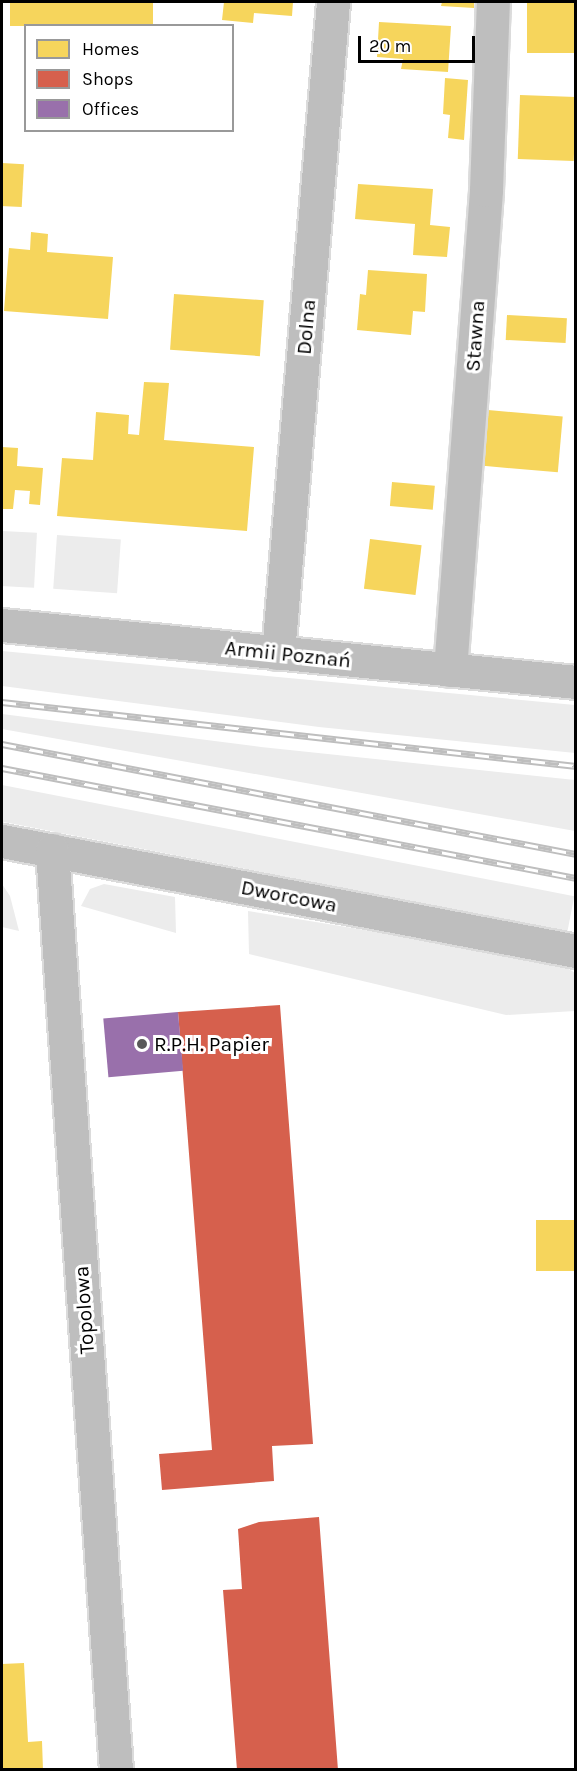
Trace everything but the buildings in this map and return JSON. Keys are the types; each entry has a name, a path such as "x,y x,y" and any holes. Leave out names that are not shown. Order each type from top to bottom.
{"street":[{"name":"Dolna","path":"278,653 333,2"},
{"name":"Stawna","path":"450,670 486,190 494,2"},
{"name":"Armii Poznań","path":"2,625 576,682"},
{"name":"Dworcowa","path":"2,841 576,951"},
{"name":"Topolowa","path":"52,850 116,1770"}],"shaded area":[{"path":"2,531 37,533 34,588 2,586"},
{"path":"57,535 121,539 117,593 53,589"},
{"path":"2,651 575,705 575,753 319,727 2,686"},
{"path":"2,714 261,747 575,780 575,831 2,729"},
{"path":"2,785 574,896 567,932 2,822"},
{"path":"2,884 10,896 19,931 2,927"},
{"path":"104,884 175,897 176,933 81,906 90,889"},
{"path":"248,911 557,961 575,973 575,1011 506,1015 249,954"}],"railway":[{"path":"2,702 576,766"},
{"path":"2,744 576,854"},
{"path":"2,768 576,878"}],"place":[{"name":"R.P.H. Papier","path":"142,1044"}]}
